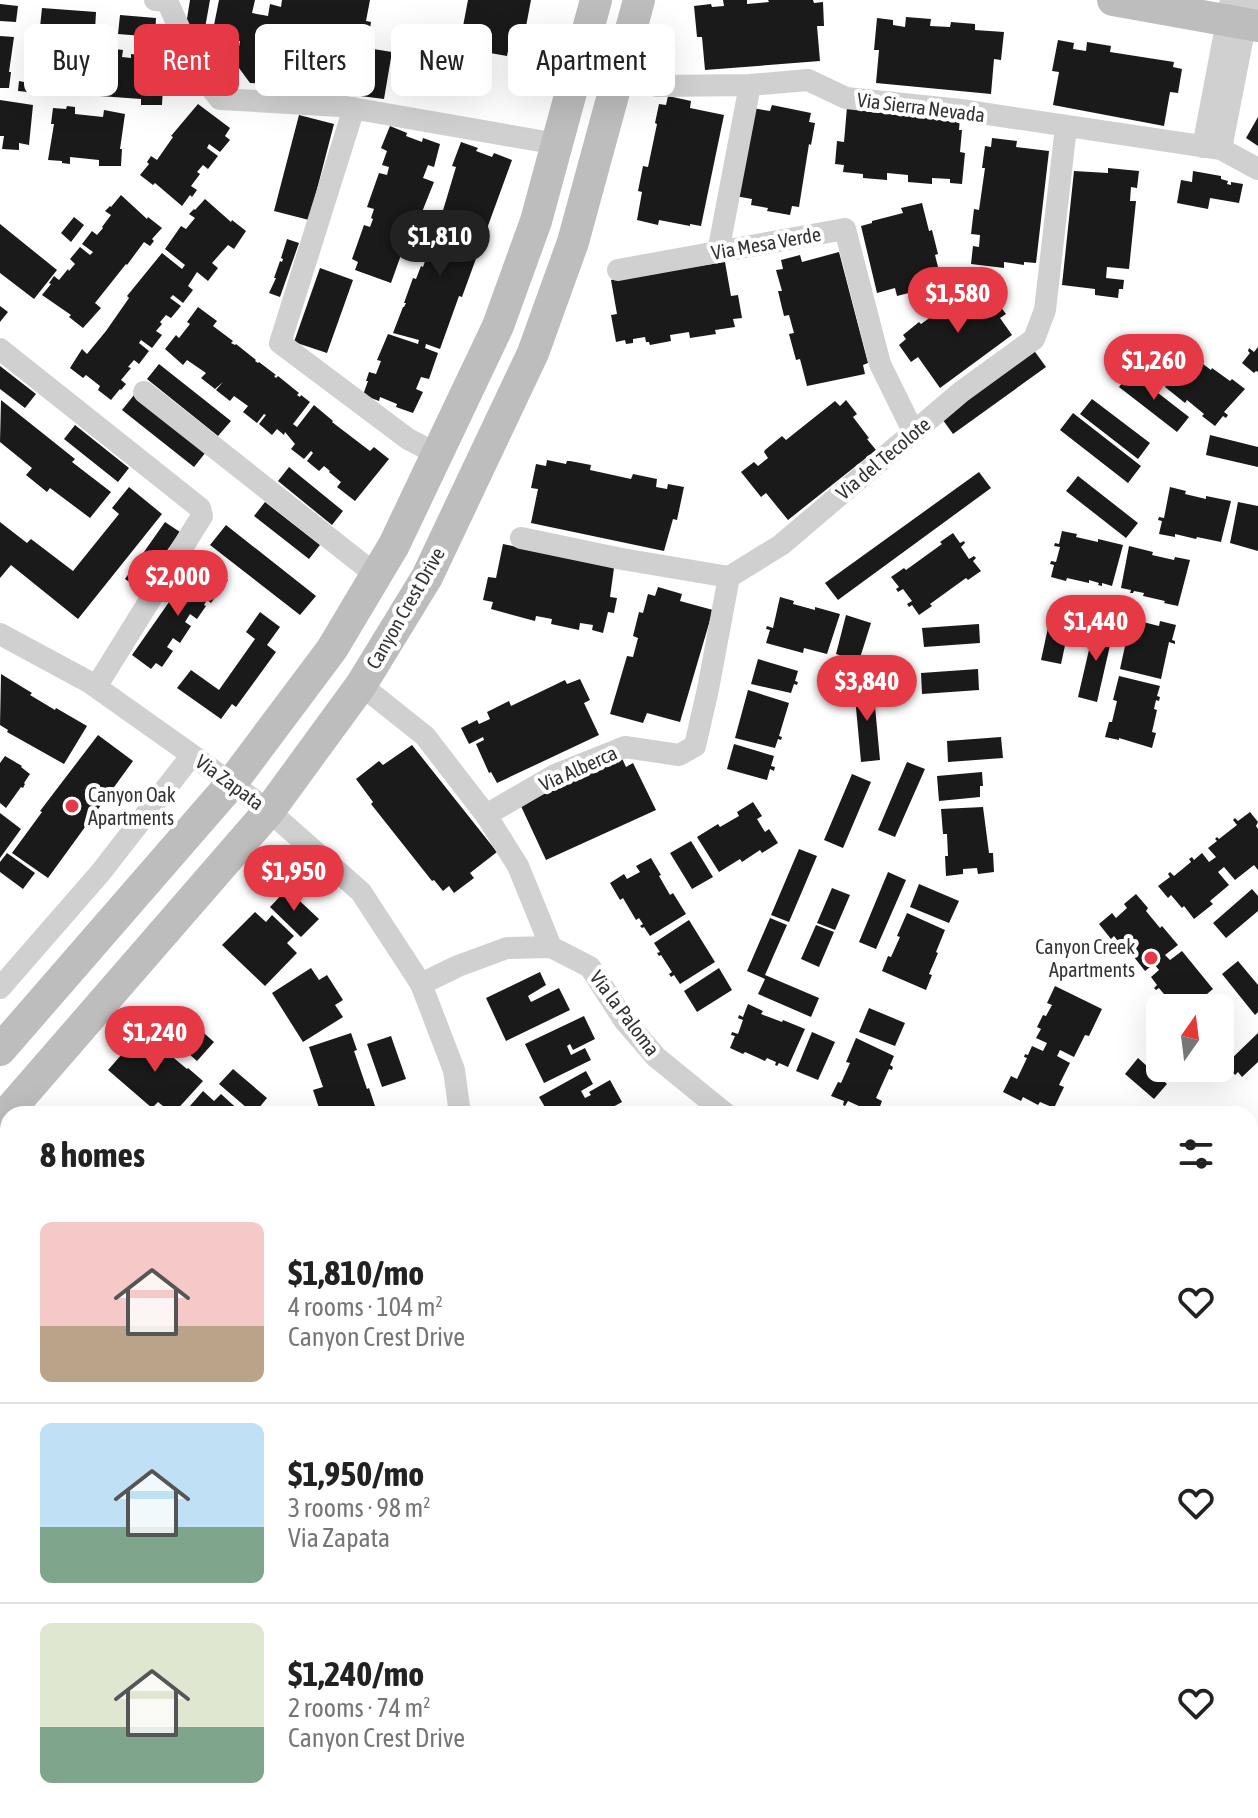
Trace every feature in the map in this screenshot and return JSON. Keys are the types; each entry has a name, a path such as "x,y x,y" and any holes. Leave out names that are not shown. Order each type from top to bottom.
{"main road":[{"name":"Canyon Crest Drive","path":"0,1050 231,784 332,649 394,545 498,326 536,221 596,0"},
{"name":"Canyon Crest Drive","path":"13,1106 269,811 361,685 427,577 533,353 573,242 639,0"},
{"path":"1113,0 1242,14"}],"street":[{"path":"155,0 167,1 201,76 220,99 340,106 557,144"},
{"path":"1212,148 1242,14"},
{"name":"Via Sierra Nevada","path":"675,86 750,85 808,80 846,98 961,110 1212,148 1258,169"},
{"path":"718,252 750,85"},
{"path":"354,108 280,343 408,439 437,454"},
{"name":"Via del Tecolote","path":"729,577 781,545 913,431 1034,339 1045,310 1066,127"},
{"name":"Via Mesa Verde","path":"618,270 845,229 880,364 913,431"},
{"path":"0,349 200,508 202,516 96,687"},
{"path":"144,392 376,575"},
{"path":"521,538 729,577"},
{"name":"Via Alberca","path":"486,815 555,775 625,747 679,755 695,746 729,577"},
{"name":"Via Zapata","path":"0,634 96,687 192,755 269,811 361,892 421,984 454,1070 459,1106"},
{"path":"361,685 425,736 486,815 518,866 551,947"},
{"path":"0,988 101,872 192,755"},
{"name":"Via la Paloma","path":"421,984 507,948 551,947 590,967 624,1020 656,1057 716,1106"}],"building":[{"path":"190,0 210,0 206,24 186,24"},
{"path":"219,0 255,0 252,13 268,16 270,4 281,7 282,0 370,0 366,21 371,24 255,24 255,83 250,83 239,68 239,24 214,24"},
{"path":"468,0 531,0 526,24 508,24 507,56 492,53 492,24 463,24"},
{"path":"723,0 747,0 747,4 768,0 823,2 824,26 817,26 820,61 705,70 702,37 697,37 694,6 724,6"},
{"path":"0,4 18,6 16,22 0,21"},
{"path":"42,8 96,12 95,24 40,24"},
{"path":"120,15 156,18 156,24 134,24 134,35 118,34"},
{"path":"906,17 931,19 930,26 950,27 951,22 975,24 975,30 1004,32 1001,60 994,59 991,94 876,83 879,50 874,50 877,18 893,20 893,25 905,27"},
{"path":"0,36 14,37 9,88 0,88"},
{"path":"1058,40 1074,43 1073,49 1086,51 1087,42 1111,46 1110,52 1174,62 1173,67 1182,69 1178,93 1170,92 1164,126 1053,105 1059,72 1052,71"},
{"path":"118,49 123,50 122,57 131,58 131,54 134,54 134,96 163,96 162,105 141,105 141,99 100,96 118,96"},
{"path":"375,49 391,52 384,99 360,96 375,96"},
{"path":"19,81 24,82 24,92 18,91"},
{"path":"668,96 691,101 690,108 724,115 701,226 659,220 658,225 637,220 643,166 648,167 659,104 666,105"},
{"path":"0,100 33,105 29,145 19,143 19,150 2,149 4,136 0,136"},
{"path":"198,104 230,128 225,136 230,140 220,152 209,144 207,148 218,156 208,169 203,165 197,172 200,174 191,186 197,190 182,206 155,183 153,185 140,175 151,156 157,160 171,136"},
{"path":"772,105 811,113 809,122 815,123 799,207 792,206 790,215 767,211 768,208 751,205 752,199 735,196 752,108 770,111"},
{"path":"67,106 75,107 75,114 103,117 104,110 125,114 121,166 99,166 99,160 70,157 70,164 48,160 54,124 51,124 53,108 66,109"},
{"path":"847,107 960,118 960,152 965,153 962,184 950,183 950,179 932,178 932,184 908,182 908,175 887,173 887,180 863,178 863,174 843,172 844,165 835,164 837,141 844,142"},
{"path":"299,115 334,124 309,220 274,211"},
{"path":"1258,117 1258,146 1246,138"},
{"path":"390,126 422,142 423,138 440,144 434,167 428,165 423,178 434,182 416,235 413,234 410,243 406,241 391,283 355,270 358,262 352,259 364,225 370,227 373,219 374,209 367,207 379,173 387,175 389,167 382,165 387,151 381,148"},
{"path":"992,138 1017,141 1016,147 1049,151 1036,263 1004,262 1004,268 971,264 973,246 979,247 980,235 971,234 974,209 979,210 985,146 991,147"},
{"path":"461,142 492,157 494,153 512,160 440,349 426,344 425,348 438,353 429,379 421,377 416,389 423,392 413,413 380,397 379,401 363,395 369,372 376,374 381,361 377,360 388,334 418,344 419,340 393,333 413,278 416,279 423,267 441,217 456,167 452,166"},
{"path":"1108,168 1139,171 1137,188 1131,187 1130,201 1136,201 1129,269 1107,267 1106,278 1124,280 1118,298 1095,295 1095,289 1062,285 1074,171 1108,173"},
{"path":"1193,171 1221,176 1221,179 1228,181 1227,184 1243,184 1239,203 1210,198 1208,209 1177,203 1181,180 1192,182"},
{"path":"121,195 162,228 150,246 144,242 95,303 101,308 83,328 69,317 71,315 42,295 54,276 59,280 75,264 70,259 80,247 90,255 93,252 82,244 92,231 97,235 103,228 111,215 105,211"},
{"path":"205,199 246,231 234,249 228,245 212,263 218,268 208,281 197,272 188,286 193,290 183,303 173,295 170,298 181,306 171,318 166,315 160,322 162,324 156,331 162,335 152,348 141,340 139,343 149,351 139,364 134,360 128,367 131,368 121,380 126,384 111,400 86,375 83,378 70,368 82,349 87,354 106,331 129,298 127,296 162,253 182,269 185,265 165,249 181,226 186,229 195,218 189,214"},
{"path":"922,203 938,254 935,255 940,275 933,277 936,286 897,296 895,288 877,293 861,226 903,213 901,208"},
{"path":"74,217 84,225 71,242 61,233"},
{"path":"0,224 57,270 34,299 0,273"},
{"path":"287,239 299,243 280,297 269,293 283,259"},
{"path":"839,252 868,363 863,365 865,374 807,386 789,334 794,333 789,315 784,316 776,270 783,269 781,260 800,255 802,262"},
{"path":"725,262 731,296 738,295 742,318 733,319 735,327 690,338 689,332 670,335 671,341 650,345 645,337 633,339 633,343 626,344 625,340 616,342 611,315 617,314 611,280"},
{"path":"320,268 353,280 327,353 294,342"},
{"path":"983,283 1006,314 1000,318 1012,335 940,388 918,357 911,362 899,345 906,339 903,335 972,284 976,289"},
{"path":"0,306 8,312 0,322"},
{"path":"198,307 217,321 213,326 233,341 231,343 310,402 293,424 297,427 314,405 370,451 374,447 389,459 355,501 337,487 341,482 324,466 319,471 307,461 313,453 311,451 304,459 291,449 295,444 285,432 284,435 277,429 272,435 259,424 266,415 257,423 243,412 248,406 234,396 230,401 216,390 223,382 215,389 201,378 206,373 187,360 183,365 165,349 190,324 187,322"},
{"path":"1167,334 1186,349 1160,383 1141,368"},
{"path":"1258,347 1258,372 1254,373 1242,363 1250,353 1249,348 1254,352"},
{"path":"1033,349 1046,367 953,434 940,416"},
{"path":"1192,356 1245,389 1224,412 1228,415 1226,418 1223,416 1215,426 1187,400 1185,403 1165,387"},
{"path":"159,364 231,421 218,436 147,379"},
{"path":"0,366 36,394 25,408 0,389"},
{"path":"1131,372 1189,417 1177,432 1119,387"},
{"path":"134,395 206,452 194,467 122,410"},
{"path":"1092,399 1150,443 1138,459 1080,414"},
{"path":"1,400 111,492 90,518 50,488 47,492 26,475 32,468 0,442"},
{"path":"846,400 857,414 853,417 876,450 788,520 766,493 761,497 741,472 754,462 758,466 768,458 765,450 782,436 786,440 835,401 840,406"},
{"path":"1073,413 1141,466 1128,483 1060,430"},
{"path":"75,425 129,468 118,482 64,439"},
{"path":"1210,435 1258,447 1258,467 1206,455"},
{"path":"547,460 591,465 590,470 631,479 633,474 657,479 656,487 667,489 668,484 684,487 677,520 673,519 664,551 531,523 538,489 531,488 536,464 546,466"},
{"path":"289,467 343,511 332,525 278,481"},
{"path":"979,472 991,488 838,600 825,583"},
{"path":"1078,476 1138,523 1126,538 1066,491"},
{"path":"129,487 162,514 78,619 11,565 0,578 0,522 27,543 31,539 73,571 119,514 112,508"},
{"path":"1170,487 1206,499 1206,496 1231,501 1221,542 1159,534 1162,521 1158,520 1159,517 1164,518"},
{"path":"265,502 320,545 309,559 254,516"},
{"path":"1238,502 1258,506 1258,551 1230,543"},
{"path":"165,522 180,532 140,589 125,579"},
{"path":"226,525 316,596 300,615 210,545"},
{"path":"1062,531 1077,534 1076,537 1123,545 1112,586 1098,585 1089,580 1089,583 1051,577 1054,565 1050,564 1051,561 1056,562 1060,547 1054,546 1055,543 1059,544"},
{"path":"953,533 960,543 964,541 961,547 969,559 976,558 973,561 981,571 968,580 966,578 919,615 912,605 909,607 907,604 912,601 903,589 898,592 896,589 899,587 891,577 904,568 906,570"},
{"path":"503,544 614,568 610,597 617,598 614,613 608,612 603,633 592,630 593,625 580,623 579,630 551,624 552,619 536,616 535,621 491,609 493,602 483,600 488,577 496,578"},
{"path":"1129,546 1153,552 1152,555 1190,560 1178,606 1121,588"},
{"path":"209,567 228,580 211,603 207,600 197,619 190,614 185,622 191,626 180,643 173,638 167,647 173,651 162,667 156,663 151,669 132,655 183,582 187,585 191,579 197,583"},
{"path":"658,587 682,594 680,601 713,610 680,722 647,713 643,723 610,714 627,656 633,657 638,638 633,636 639,612 643,613 648,594 655,596"},
{"path":"780,597 794,601 793,604 840,614 827,654 804,648 803,653 766,643 770,630 766,629 767,626 773,628"},
{"path":"260,612 280,627 267,645 276,652 236,707 232,704 221,719 177,688 191,670 219,690 255,639 246,632"},
{"path":"846,615 871,623 859,661 836,654"},
{"path":"1127,621 1159,626 1160,621 1176,625 1172,640 1175,644 1169,642 1161,679 1120,669 1125,646 1121,644"},
{"path":"1049,623 1069,627 1061,664 1041,660"},
{"path":"979,624 980,643 924,647 922,628"},
{"path":"1095,624 1114,628 1097,702 1078,697"},
{"path":"758,659 798,671 795,681 798,682 791,693 751,684"},
{"path":"978,669 979,690 922,694 921,673"},
{"name":"Canyon Oak Apartments","path":"1,674 32,693 30,695 87,726 64,764 0,725"},
{"path":"1119,676 1160,686 1159,701 1156,700 1154,709 1157,710 1152,732 1156,733 1152,748 1105,737 1117,701 1113,700"},
{"path":"580,679 590,700 584,703 599,735 497,783 476,744 484,740 483,737 469,744 461,728 477,720 479,724 490,719 487,712 509,701 511,706 565,680 567,684"},
{"path":"873,685 880,760 861,762 854,686"},
{"path":"748,690 789,703 779,736 782,737 775,748 735,738"},
{"name":"Canyon Oak Apartments","path":"98,735 133,761 48,878 12,853"},
{"path":"1001,737 1003,758 948,762 947,741"},
{"path":"734,744 774,756 771,766 775,767 774,771 770,769 767,780 727,769"},
{"path":"412,745 497,852 470,873 474,878 454,893 449,886 443,891 432,881 371,804 373,802 356,779 379,761 383,765"},
{"name":"Canyon Oak Apartments","path":"5,756 30,774 6,808 0,803 0,763"},
{"path":"621,756 626,767 633,763 656,810 546,860 520,804"},
{"path":"907,762 925,769 895,837 878,830"},
{"path":"982,772 980,797 939,801 937,776"},
{"path":"852,774 871,782 843,848 824,840"},
{"path":"753,802 762,816 757,819 765,832 769,829 778,843 742,862 740,859 719,872 697,837 739,816 737,812"},
{"path":"983,807 994,872 978,874 977,868 963,869 963,874 946,876 947,834 943,834 941,809"},
{"name":"Canyon Creek Apartments","path":"1250,812 1258,822 1258,870 1254,865 1235,880 1224,867 1218,872 1229,885 1210,901 1213,904 1194,919 1184,906 1182,908 1171,895 1168,898 1158,886 1170,877 1170,872 1174,876 1191,862 1189,859 1192,857 1194,860 1202,853 1209,862 1216,857 1208,848 1217,841 1217,837 1219,839 1237,825 1233,820 1235,818 1238,821"},
{"path":"0,813 21,829 0,858"},
{"path":"691,841 713,877 692,889 670,853"},
{"path":"799,849 817,856 789,922 771,915"},
{"path":"7,853 35,873 23,889 0,872 0,862"},
{"path":"651,858 670,895 673,893 686,914 650,936 610,883 624,874 627,879 640,872 636,866"},
{"path":"888,872 906,880 876,949 859,942"},
{"path":"919,884 959,901 949,923 910,907"},
{"path":"832,888 850,895 835,930 817,923"},
{"path":"287,889 319,919 301,937 270,907"},
{"path":"1252,889 1258,896 1258,911 1226,938 1213,923"},
{"name":"Canyon Creek Apartments","path":"1136,894 1160,928 1162,926 1178,945 1165,955 1170,960 1182,951 1213,989 1207,994 1164,994 1159,988 1156,990 1157,985 1151,977 1159,970 1154,964 1145,971 1130,952 1128,954 1114,936 1111,939 1099,924 1112,913 1116,918 1127,908 1124,904"},
{"path":"255,912 266,922 272,915 294,936 287,943 297,953 265,986 222,945"},
{"path":"907,913 945,930 926,990 882,971 900,937 897,936"},
{"path":"770,918 787,925 765,975 819,998 811,1017 758,994 765,979 747,971"},
{"path":"689,920 715,962 680,984 674,975 671,977 669,974 672,972 657,953 660,952 654,943"},
{"path":"816,925 834,932 819,967 801,959"},
{"path":"1238,961 1258,985 1258,1012 1255,1015 1222,974"},
{"path":"311,968 319,980 327,975 343,1000 335,1005 343,1017 303,1042 272,993"},
{"path":"719,968 732,990 697,1012 684,991"},
{"path":"540,972 546,985 528,996 531,1002 559,988 570,1010 506,1041 486,998"},
{"name":"Canyon Creek Apartments","path":"1055,986 1102,1009 1074,1057 1060,1050 1057,1056 1070,1063 1059,1085 1064,1087 1055,1106 1040,1102 1038,1105 1023,1097 1021,1101 1003,1092 1011,1076 1017,1079 1027,1058 1025,1054 1028,1055 1032,1046 1043,1051 1047,1043 1036,1038 1041,1029 1037,1027 1052,1005 1047,1003"},
{"path":"748,1004 763,1011 761,1014 805,1029 788,1067 779,1063 777,1066 776,1062 767,1058 765,1061 730,1048 735,1036 731,1035 732,1032 738,1034 743,1020 738,1018 739,1015 743,1017"},
{"path":"869,1008 905,1023 895,1046 859,1032"},
{"path":"180,1012 214,1042 197,1061 163,1031"},
{"path":"584,1016 595,1039 573,1050 570,1044 567,1046 571,1055 585,1048 591,1060 544,1083 525,1044"},
{"path":"144,1029 159,1042 157,1044 203,1081 180,1106 163,1106 158,1102 150,1106 108,1070"},
{"path":"812,1032 835,1042 818,1080 796,1071"},
{"path":"351,1033 357,1050 354,1051 375,1106 318,1106 313,1090 323,1087 309,1047"},
{"path":"1258,1033 1258,1062 1242,1077 1238,1072 1234,1074 1234,1056"},
{"path":"391,1036 406,1079 382,1087 367,1044"},
{"path":"856,1038 894,1056 890,1065 892,1070 889,1069 876,1098 882,1101 880,1106 859,1106 848,1101 845,1106 844,1101 831,1096 850,1063 846,1062"},
{"path":"1138,1058 1146,1065 1146,1082 1167,1084 1154,1099 1125,1074"},
{"path":"233,1069 267,1098 260,1106 245,1106 219,1084"},
{"path":"586,1071 593,1084 581,1091 585,1098 591,1095 589,1092 610,1080 622,1102 615,1106 544,1106 539,1097"},
{"path":"203,1091 214,1101 221,1094 234,1106 190,1106"}],"place":[{"name":"Canyon Oak Apartments","path":"72,806"},
{"name":"Canyon Creek Apartments","path":"1151,958"}]}
